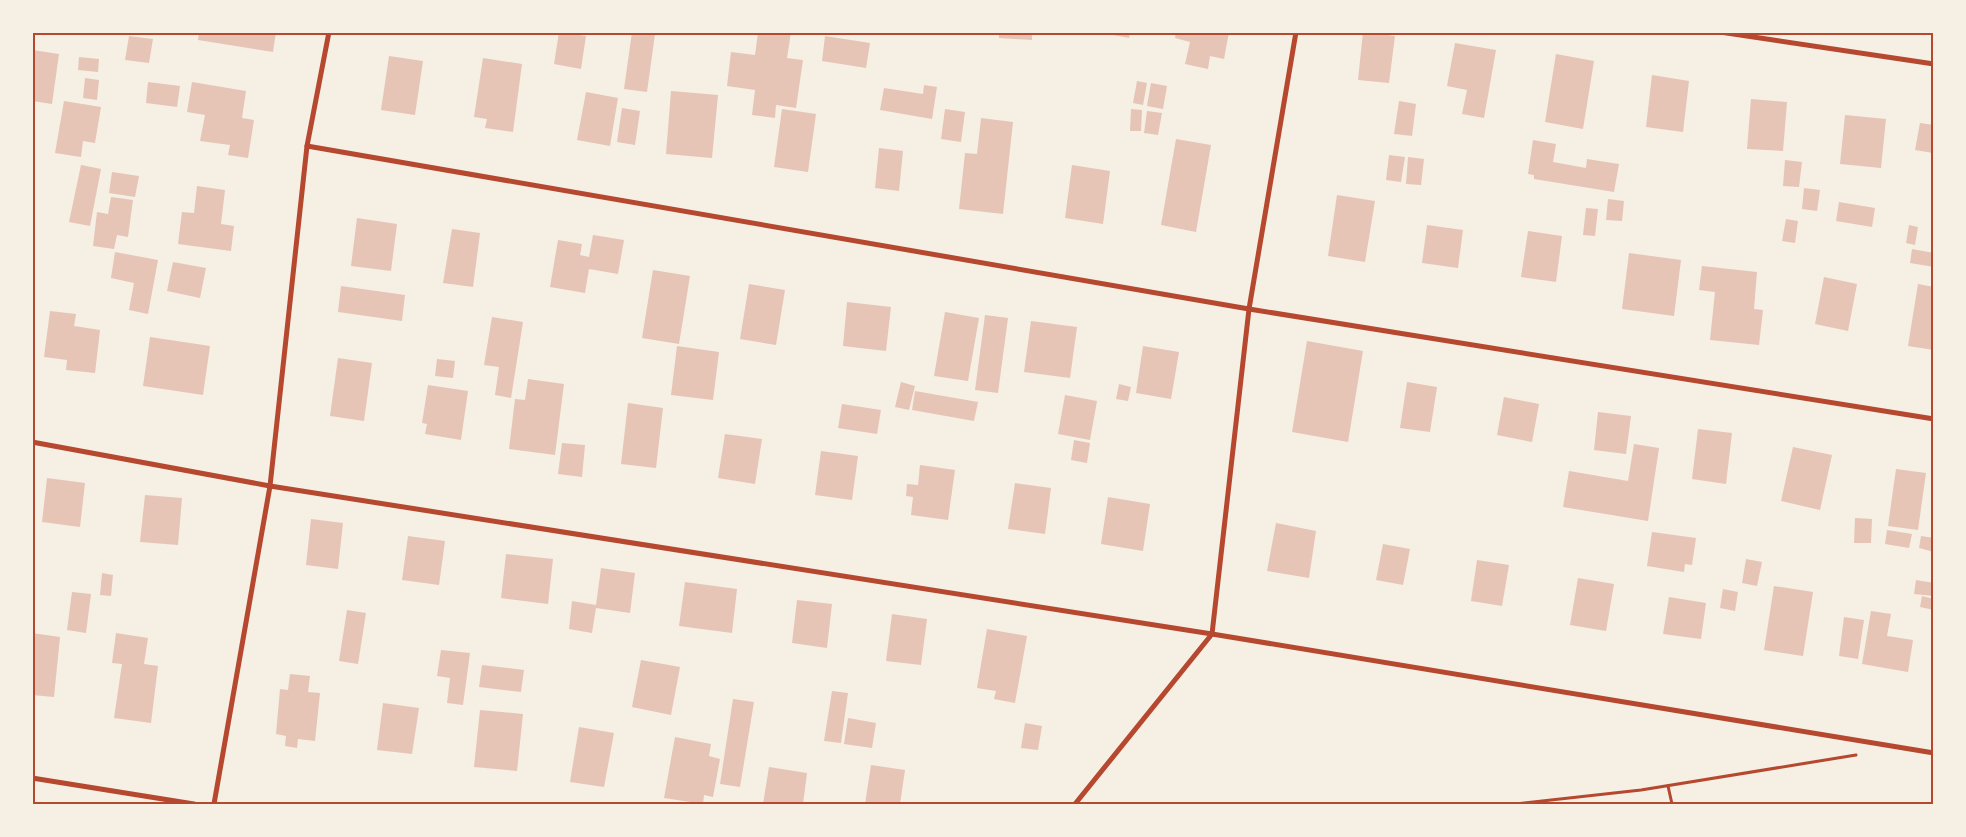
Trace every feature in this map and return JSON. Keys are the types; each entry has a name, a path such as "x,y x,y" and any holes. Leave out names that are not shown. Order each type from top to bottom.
{"street":[{"path":"214,804 270,486 307,146 329,32"},
{"path":"1075,804 1212,634 1249,308 1296,32"},
{"path":"1720,32 1934,64"},
{"path":"307,146 1249,308 1934,419"},
{"path":"32,442 270,486 1212,634 1934,753"},
{"path":"32,778 194,804"}],"path":[{"path":"1516,804 1668,786 1863,754"},
{"path":"1668,786 1672,804"}],"building":[{"path":"199,32 276,32 273,52 198,40"},
{"path":"559,32 586,36 581,69 554,64"},
{"path":"632,32 655,34 647,92 624,89"},
{"path":"758,32 791,32 787,58 803,60 796,108 776,105 775,118 752,115 755,90 727,86 731,52 755,55"},
{"path":"999,32 1032,32 1032,40 999,38"},
{"path":"1096,32 1130,32 1129,38"},
{"path":"1176,32 1229,32 1224,59 1210,56 1208,69 1185,64 1190,42 1175,38"},
{"path":"1363,32 1395,36 1389,83 1358,80"},
{"path":"129,36 153,39 149,63 125,60"},
{"path":"825,36 870,43 866,68 822,61"},
{"path":"1455,43 1496,50 1484,118 1462,114 1467,90 1447,86"},
{"path":"32,50 59,54 52,104 32,101"},
{"path":"1556,54 1594,61 1583,129 1545,122"},
{"path":"389,56 423,61 415,115 381,110"},
{"path":"79,57 99,59 98,72 78,70"},
{"path":"483,58 522,64 513,132 485,128 487,119 474,117"},
{"path":"1652,75 1689,81 1683,132 1646,127"},
{"path":"85,78 99,80 97,100 83,98"},
{"path":"1137,81 1147,83 1143,105 1133,103"},
{"path":"148,82 180,86 177,107 146,103"},
{"path":"192,82 246,91 242,118 254,120 248,158 228,155 230,145 200,141 205,115 187,112"},
{"path":"1151,83 1167,86 1163,109 1147,106"},
{"path":"924,85 937,87 932,119 880,110 884,88 923,94"},
{"path":"671,91 718,95 712,158 666,154"},
{"path":"586,92 618,98 610,146 577,140"},
{"path":"1751,99 1787,102 1783,151 1747,149"},
{"path":"64,101 101,107 95,143 83,141 81,157 55,153"},
{"path":"1399,101 1416,104 1412,136 1394,134"},
{"path":"622,108 640,111 635,145 617,142"},
{"path":"782,109 816,114 808,172 774,167"},
{"path":"945,109 965,112 961,142 941,139"},
{"path":"1131,109 1142,110 1141,131 1130,131"},
{"path":"1147,111 1162,113 1158,135 1144,133"},
{"path":"1845,115 1886,119 1881,168 1840,164"},
{"path":"981,118 1013,122 1003,214 959,209 965,153 977,154"},
{"path":"1920,123 1934,125 1933,153 1915,150"},
{"path":"1176,139 1211,145 1196,232 1161,225"},
{"path":"1533,140 1556,144 1553,162 1586,168 1587,159 1619,164 1614,192 1534,179 1534,175 1528,174"},
{"path":"879,148 903,151 899,191 875,188"},
{"path":"1389,155 1405,157 1401,182 1386,180"},
{"path":"1408,157 1424,159 1421,185 1406,184"},
{"path":"1785,160 1802,162 1799,187 1783,186"},
{"path":"81,165 101,169 90,226 69,222"},
{"path":"1072,165 1110,171 1103,224 1065,218"},
{"path":"112,172 139,176 135,197 109,193"},
{"path":"197,186 225,190 221,224 234,226 231,251 178,244 182,212 194,213"},
{"path":"1804,188 1820,190 1817,211 1802,209"},
{"path":"1337,195 1375,201 1365,262 1328,256"},
{"path":"111,197 133,200 128,237 117,235 114,249 93,246 97,212 108,214"},
{"path":"1608,199 1624,201 1622,221 1606,220"},
{"path":"1839,202 1875,208 1872,227 1836,221"},
{"path":"1586,208 1598,209 1595,236 1583,235"},
{"path":"357,218 397,224 391,271 351,266"},
{"path":"1786,219 1798,221 1795,243 1782,241"},
{"path":"1427,225 1463,230 1458,268 1422,263"},
{"path":"1909,225 1918,227 1915,245 1906,243"},
{"path":"452,229 480,233 473,287 443,283"},
{"path":"1528,231 1562,236 1556,282 1521,277"},
{"path":"593,235 624,240 618,274 589,269 585,293 550,287 558,240 582,244 580,255 589,257"},
{"path":"1912,249 1934,253 1934,267 1910,263"},
{"path":"115,252 158,260 148,314 129,310 134,283 111,278"},
{"path":"1629,253 1681,260 1674,316 1622,309"},
{"path":"173,262 206,268 200,298 167,291"},
{"path":"1702,266 1757,272 1754,309 1763,310 1759,345 1710,340 1715,292 1699,290"},
{"path":"653,270 690,276 679,344 642,338"},
{"path":"1824,277 1857,284 1848,331 1815,324"},
{"path":"749,284 785,290 776,345 740,339"},
{"path":"1918,284 1934,287 1934,350 1908,346"},
{"path":"341,286 405,295 402,321 338,312"},
{"path":"847,302 891,307 886,351 843,346"},
{"path":"50,311 76,314 74,326 100,330 95,373 66,370 67,360 44,357"},
{"path":"945,312 979,318 968,381 934,376"},
{"path":"985,315 1008,318 998,393 975,390"},
{"path":"492,317 523,322 511,398 495,395 499,367 484,365"},
{"path":"1031,321 1077,327 1070,378 1024,372"},
{"path":"150,337 210,346 203,395 143,386"},
{"path":"1307,341 1363,351 1348,442 1292,432"},
{"path":"677,346 719,352 713,400 671,395"},
{"path":"1143,346 1179,352 1171,399 1136,393"},
{"path":"338,358 372,363 364,421 330,416"},
{"path":"437,359 455,361 453,378 435,376"},
{"path":"528,379 564,384 555,455 509,449 515,399 525,400"},
{"path":"901,382 915,386 909,410 895,407"},
{"path":"1407,382 1437,387 1430,432 1400,428"},
{"path":"1119,384 1131,387 1128,401 1116,399"},
{"path":"428,385 468,391 461,440 425,434 427,424 422,423"},
{"path":"915,391 978,402 974,421 912,410"},
{"path":"1065,395 1097,401 1090,440 1058,434"},
{"path":"1504,397 1539,404 1532,442 1497,435"},
{"path":"628,403 663,408 656,468 621,464"},
{"path":"842,404 881,410 877,434 838,428"},
{"path":"1598,412 1631,416 1626,454 1594,450"},
{"path":"1698,429 1732,433 1726,484 1692,479"},
{"path":"725,434 762,439 755,484 718,478"},
{"path":"1074,440 1090,443 1087,463 1071,460"},
{"path":"562,443 585,445 582,477 558,474"},
{"path":"1634,444 1659,448 1648,521 1563,507 1569,471 1628,481"},
{"path":"1793,447 1832,455 1820,510 1781,501"},
{"path":"821,451 858,456 852,500 815,495"},
{"path":"920,465 955,470 948,520 911,515 913,497 906,496 907,484 918,485"},
{"path":"1896,469 1926,473 1918,530 1888,526"},
{"path":"47,478 85,483 80,527 42,522"},
{"path":"1015,483 1051,488 1045,534 1008,529"},
{"path":"145,495 182,498 178,545 140,542"},
{"path":"1108,497 1150,504 1143,551 1101,544"},
{"path":"1855,518 1872,519 1871,543 1854,543"},
{"path":"311,519 343,523 338,569 306,565"},
{"path":"1276,523 1316,531 1309,578 1267,571"},
{"path":"1887,530 1912,534 1909,548 1885,544"},
{"path":"1652,532 1696,538 1692,565 1685,564 1684,572 1647,566"},
{"path":"408,536 445,541 439,585 402,580"},
{"path":"1921,536 1934,538 1934,552 1919,548"},
{"path":"1383,544 1410,549 1403,585 1376,580"},
{"path":"506,554 553,559 548,604 501,598"},
{"path":"1746,559 1762,562 1757,586 1742,583"},
{"path":"1477,560 1509,565 1502,606 1471,601"},
{"path":"601,568 635,573 630,613 596,608 592,633 569,629 572,601 596,605"},
{"path":"102,573 113,575 111,596 100,595"},
{"path":"1578,578 1614,584 1606,631 1570,625"},
{"path":"1916,580 1934,583 1934,596 1914,594"},
{"path":"685,582 737,589 732,633 679,626"},
{"path":"1774,586 1813,592 1803,656 1764,650"},
{"path":"1723,589 1738,592 1735,611 1720,608"},
{"path":"72,592 91,594 86,633 67,630"},
{"path":"1922,596 1934,599 1934,610 1920,607"},
{"path":"1669,597 1706,603 1701,639 1663,634"},
{"path":"797,600 832,604 827,648 792,643"},
{"path":"347,610 366,613 358,664 339,661"},
{"path":"1871,611 1891,614 1887,636 1913,640 1908,672 1862,664"},
{"path":"892,614 927,619 921,665 886,661"},
{"path":"1844,617 1864,620 1858,659 1839,656"},
{"path":"987,629 1027,636 1015,703 994,699 996,691 977,688"},
{"path":"32,633 60,637 54,697 32,695"},
{"path":"116,633 148,638 144,664 158,666 151,723 114,718 122,664 112,663"},
{"path":"441,650 470,653 463,705 447,703 450,678 437,676"},
{"path":"641,660 680,667 671,715 632,707"},
{"path":"482,665 524,670 521,692 479,687"},
{"path":"290,674 310,676 308,692 320,693 315,741 298,739 297,748 285,746 286,736 276,734 280,689 288,690"},
{"path":"832,691 848,693 841,743 824,741"},
{"path":"733,699 754,702 740,787 720,784"},
{"path":"383,703 419,708 412,754 377,750"},
{"path":"480,710 523,714 517,771 474,767"},
{"path":"848,718 876,723 872,748 844,744"},
{"path":"1025,723 1042,726 1038,750 1021,748"},
{"path":"579,727 614,733 604,787 570,782"},
{"path":"675,737 711,744 709,756 720,759 713,797 704,795 703,804 664,798"},
{"path":"871,765 905,770 900,804 865,804"},
{"path":"769,767 807,773 803,804 763,804"}]}
